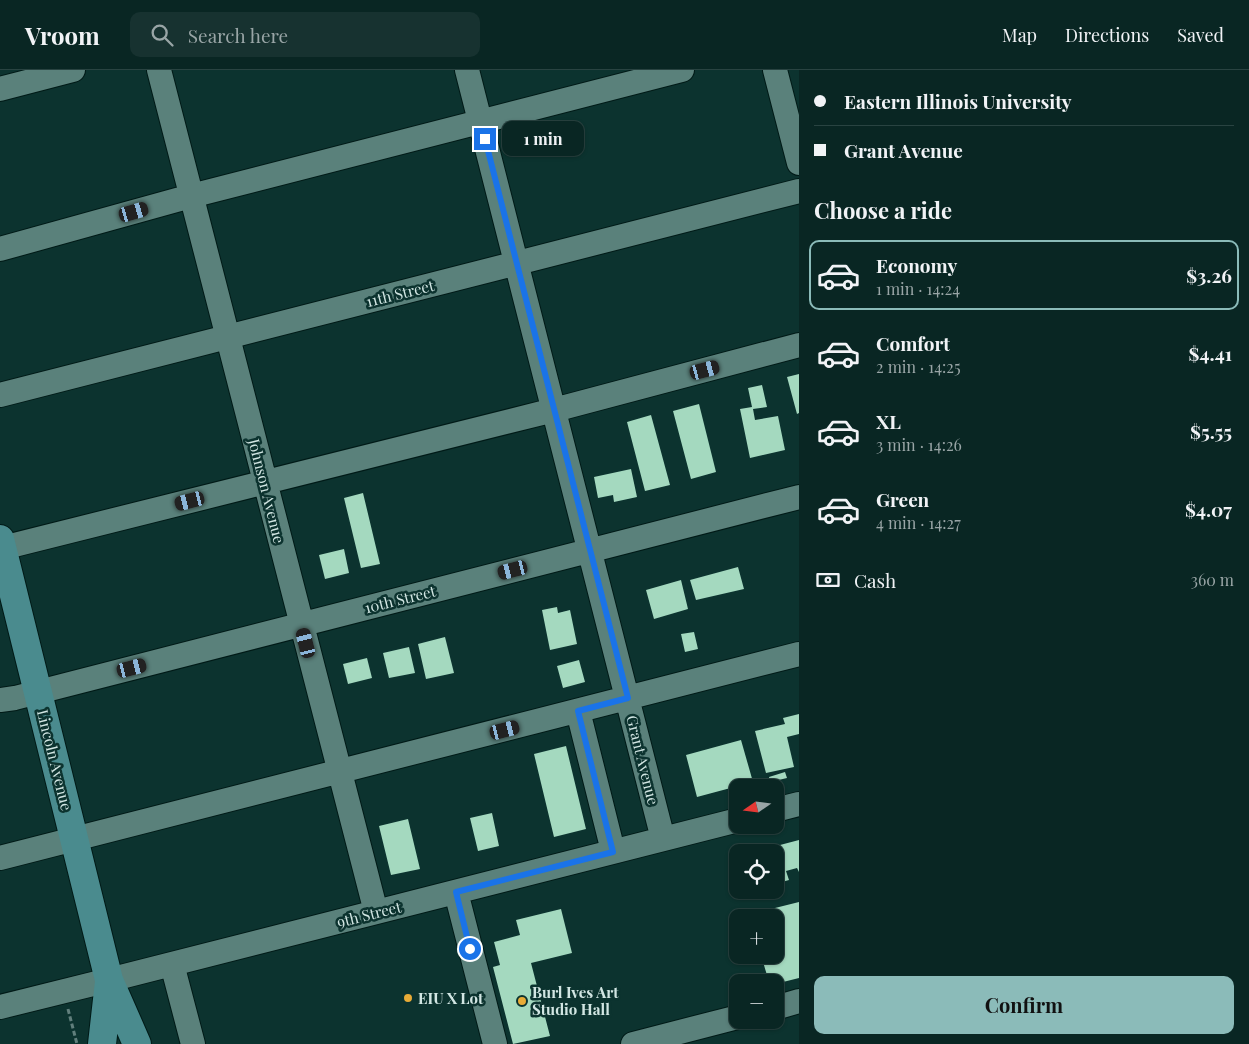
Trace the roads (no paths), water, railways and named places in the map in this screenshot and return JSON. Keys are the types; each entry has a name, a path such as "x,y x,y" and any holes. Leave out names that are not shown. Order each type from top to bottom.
{"main road":[{"name":"Lincoln Avenue","path":"2,553 109,980 137,1044"},
{"name":"Lincoln Avenue","path":"102,1044 109,980"}],"street":[{"path":"0,89 73,70"},
{"name":"Johnson Avenue","path":"159,70 376,912"},
{"name":"Grant Avenue","path":"467,70 663,839"},
{"path":"0,249 191,196 682,70"},
{"path":"776,70 799,164"},
{"name":"11th Street","path":"0,395 799,191"},
{"path":"2,553 265,482 554,410 799,345"},
{"name":"10th Street","path":"0,700 302,625 799,497"},
{"path":"0,858 799,654"},
{"path":"578,711 613,852"},
{"path":"784,808 799,804"},
{"name":"9th Street","path":"0,1007 729,822"},
{"path":"456,892 495,1044"},
{"path":"172,964 193,1044"},
{"path":"784,1005 799,1001"},
{"path":"634,1044 729,1019"}],"place":[{"name":"EIU X Lot","path":"408,998"},
{"name":"Burl Ives Art Studio Hall","path":"522,1001"}]}
